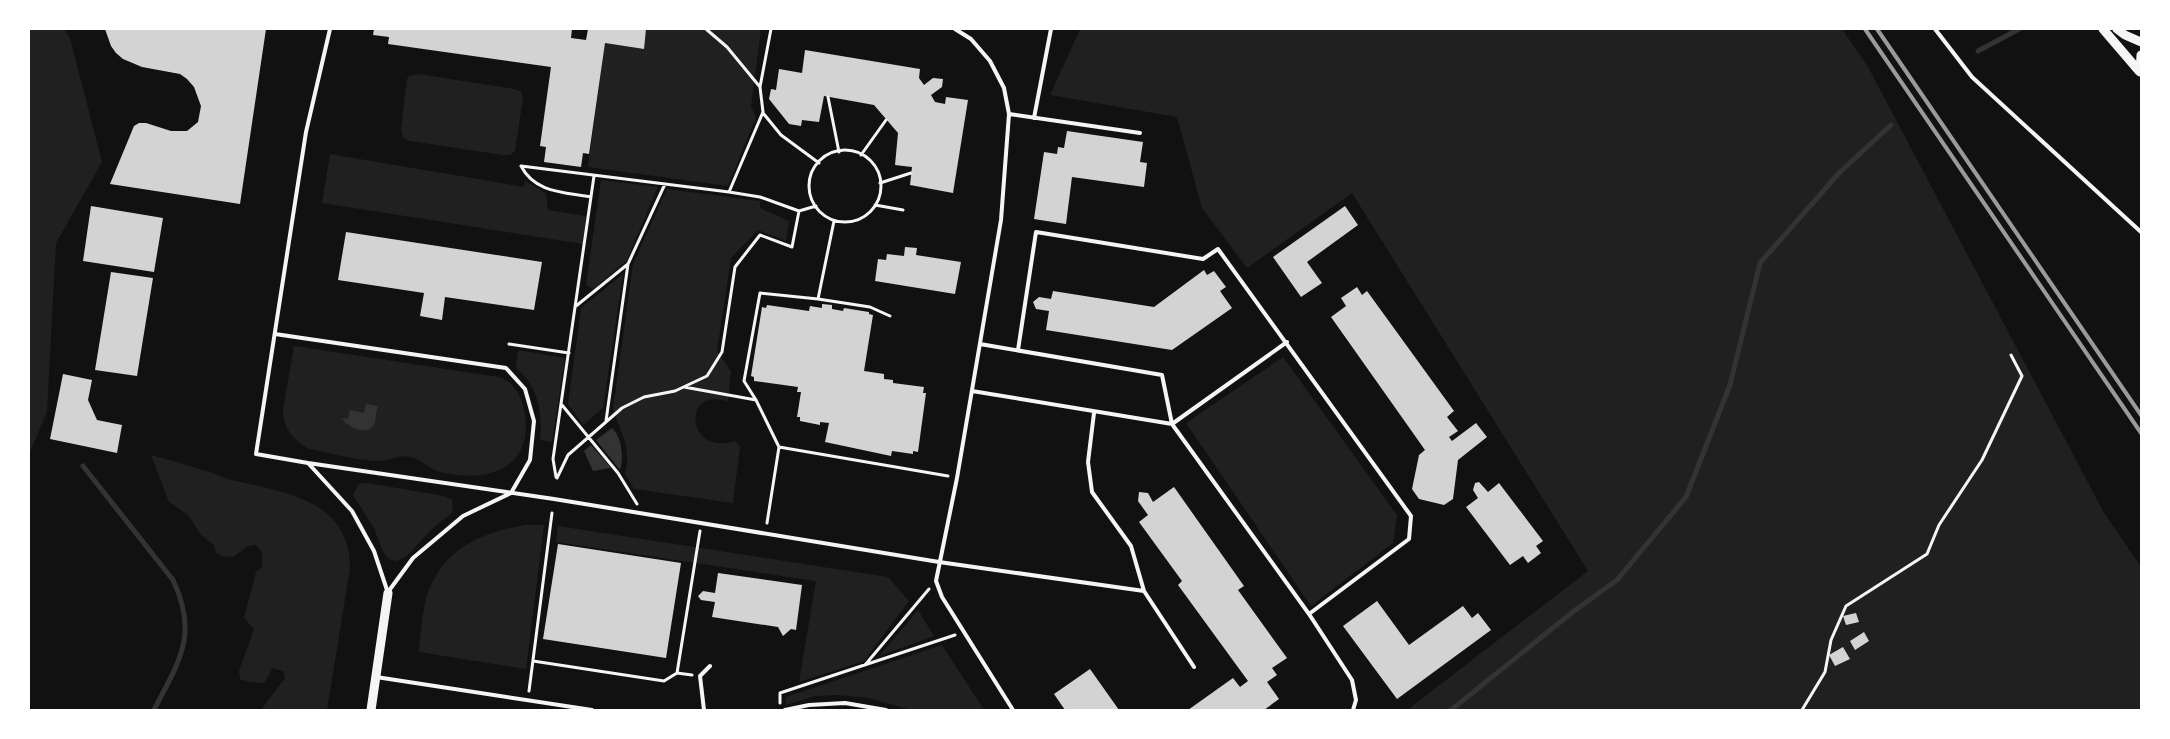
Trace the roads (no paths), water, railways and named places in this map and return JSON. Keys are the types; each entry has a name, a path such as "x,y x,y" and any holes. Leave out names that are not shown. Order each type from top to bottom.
{"street":[{"path":"2103,29 2140,73"},
{"path":"2117,29 2141,42"},
{"path":"2140,73 2141,55"},
{"path":"371,710 388,593"}],"lane":[{"path":"330,29 306,132 256,454 939,562 1144,591"},
{"path":"955,29 971,39 990,61 1004,88 1008,114 1001,220 957,478 936,581 942,597 1013,710"},
{"path":"1034,118 1051,29"},
{"path":"1935,29 1972,77 2141,232"},
{"path":"1008,114 1140,133"},
{"path":"1018,350 1036,232 1203,259 1218,250 1287,342 1411,516 1409,539 1310,614"},
{"path":"275,334 506,368 525,389 534,421 530,460 511,493 463,516 413,558 388,593"},
{"path":"972,391 1094,413 1172,424 1287,342"},
{"path":"980,344 1162,375 1172,424 1310,614 1352,680 1356,700 1353,710"},
{"path":"1094,413 1088,462 1089,483 1095,498 1131,546 1144,591 1194,667"},
{"path":"308,463 352,511 374,551 388,593"},
{"path":"704,710 700,676 710,666"},
{"path":"376,677 592,710"},
{"path":"785,710 809,705 845,703 886,710"}],"waterway":[{"path":"1978,51 2019,29"},
{"path":"1451,710 1574,611 1617,580 1686,497 1730,385 1760,263 1840,172 1891,125"},
{"path":"83,466 173,580 181,599 185,617 183,647 178,662 154,710"}],"railway":[{"path":"1865,29 2141,433"},
{"path":"1877,29 2141,415"}]}
